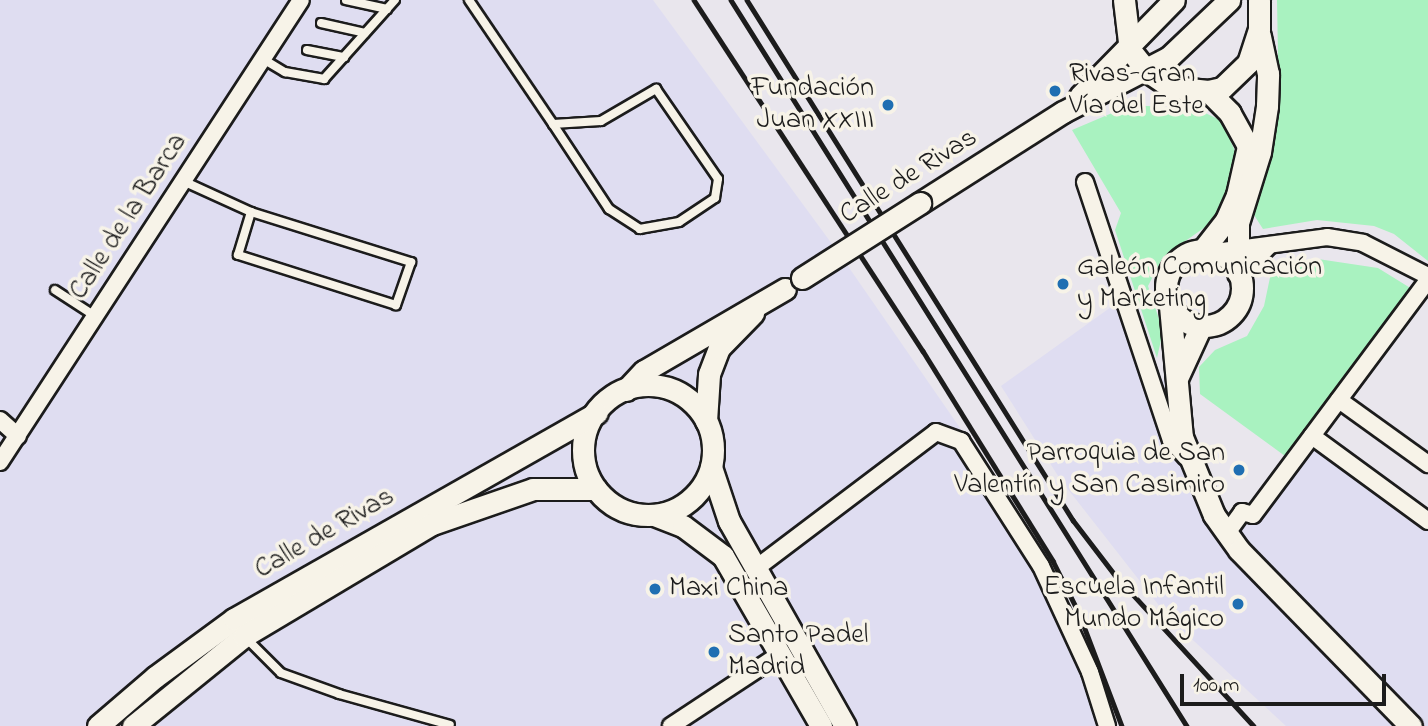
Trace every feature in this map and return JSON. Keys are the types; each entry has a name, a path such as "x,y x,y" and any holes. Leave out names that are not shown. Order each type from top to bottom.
{"main road":[{"path":"1124,0 1130,50 1147,71 1171,87 1208,91 1222,88 1248,64 1259,30"},
{"name":"Calle de Rivas","path":"1063,112 1130,50 1174,0"},
{"name":"Calle de Rivas","path":"626,390 644,371 794,283 1063,112 1147,71 1178,50 1230,0"},
{"path":"1171,306 1189,323 1201,326 1213,325 1234,312 1240,301 1238,223 1265,130 1268,74 1259,30 1259,0"},
{"path":"1208,91 1230,113 1248,146 1237,195 1209,252 1174,265 1167,285 1176,382 1189,462 1227,533 1411,726"},
{"path":"1209,252 1239,274"},
{"name":"Calle de Rivas","path":"706,421 709,374 719,348 794,283"},
{"path":"1176,382 1201,326"},
{"path":"821,726 723,556 683,526 654,515 622,510 596,489 584,451 596,413 626,390 649,386 672,390 692,402 706,421 713,443 711,467 729,521 845,726"},
{"name":"Calle de Rivas","path":"98,726 155,677 234,619 596,413"},
{"path":"654,515 692,498 711,467"},
{"name":"Calle de Rivas","path":"134,726 244,636 432,524 533,489 596,489"}],"street":[{"name":"Calle de la Barca","path":"0,462 301,0"},
{"path":"1085,182 1154,379 1171,440 1189,462"},
{"path":"1238,223 1246,234 1269,246"},
{"path":"1209,252 1327,237 1363,243 1428,278 1254,515 1242,512 1227,533"},
{"path":"1239,274 1269,246"},
{"path":"1154,379 1176,382"},
{"path":"1339,400 1428,464"},
{"path":"0,420 18,436"},
{"path":"755,569 936,432 961,441 1041,566 1090,672 1107,726"},
{"path":"1312,436 1428,521"},
{"path":"671,726 780,654"}],"lane":[{"path":"346,0 387,9"},
{"path":"263,59 285,72 319,80 344,57 395,0"},
{"path":"469,0 609,209 640,229 679,222 715,198 718,179 656,89 601,121 553,124"},
{"path":"321,23 365,33"},
{"path":"307,50 344,57"},
{"path":"183,181 251,212 411,262 396,305 238,255 251,212"},
{"path":"55,290 95,316"},
{"path":"244,636 281,673 339,694 450,725"}],"shaded area":[{"path":"0,0 653,0 843,259 967,438 1073,636 1102,726 0,726"},
{"path":"1125,297 1154,379 1176,381 1178,404 1227,533 1254,515 1312,436 1428,521 1428,726 1286,726 1168,617 1060,479 1001,386"}],"green space":[{"path":"1277,0 1428,0 1428,261 1394,234 1374,226 1317,220 1263,229 1252,212 1269,165 1279,112"},
{"path":"1131,105 1197,109 1222,121 1237,156 1230,191 1215,220 1163,257 1148,286 1163,331 1157,358 1115,230 1121,213 1072,130"},
{"path":"1318,259 1378,268 1412,289 1289,459 1200,394 1199,367 1215,350 1247,336 1264,306 1272,268"}],"railway":[{"path":"694,0 923,351 1053,561 1079,613 1122,726"},
{"path":"731,0 1187,726"},
{"path":"747,0 1073,520 1115,575 1254,726"}],"place":[{"name":"Rivas-Gran Vía del Este","path":"1055,91"},
{"name":"Fundación Juan XXIII","path":"888,105"},
{"name":"Galeón Comunicación y Marketing","path":"1063,284"},
{"name":"Parroquia de San Valentín y San Casimiro","path":"1239,470"},
{"name":"Maxi China","path":"655,589"},
{"name":"Escuela Infantil Mundo Mágico","path":"1238,604"},
{"name":"Santo Padel Madrid","path":"714,652"}]}
